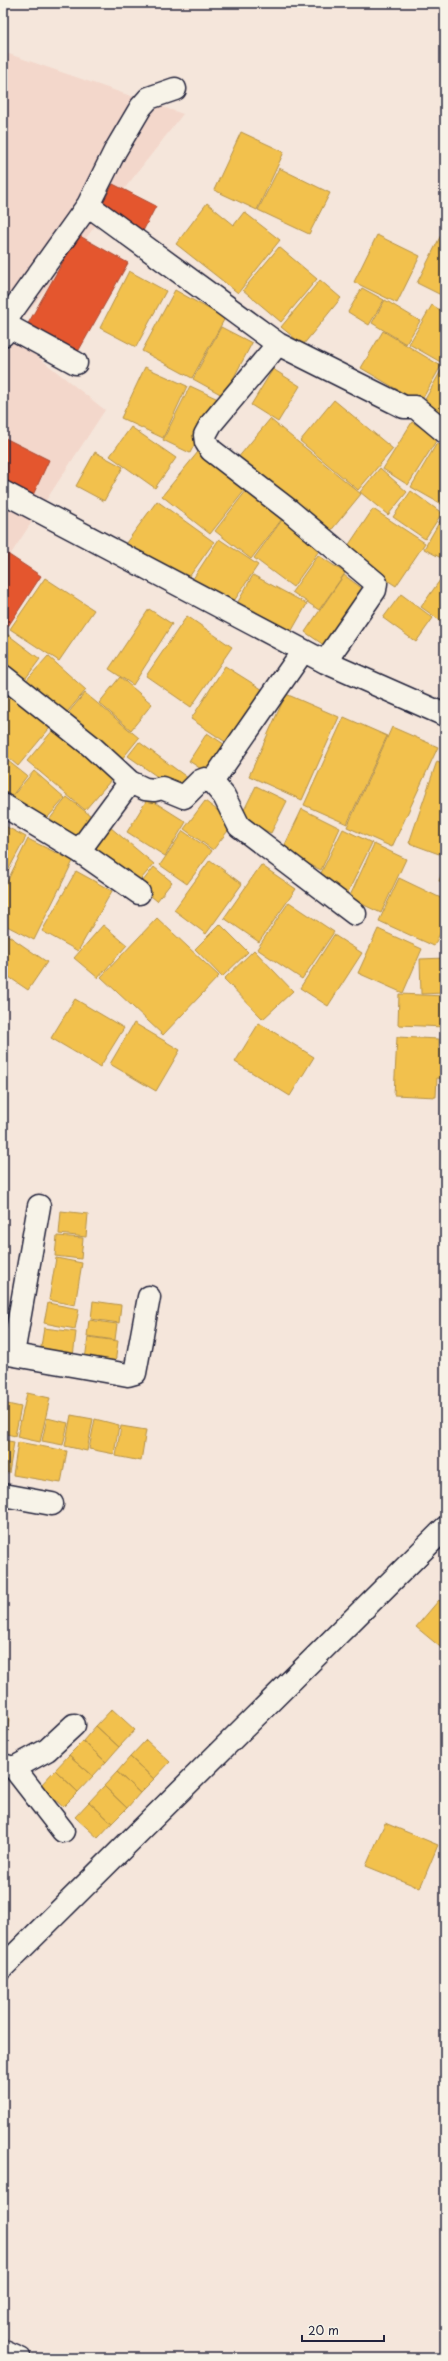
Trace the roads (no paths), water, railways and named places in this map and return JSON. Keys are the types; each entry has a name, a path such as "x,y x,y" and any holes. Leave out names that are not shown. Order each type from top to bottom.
{"street":[{"path":"76,363 5,330 10,314 88,205 115,151 141,107 149,98 175,89"},
{"path":"88,205 278,344 404,407 415,407 445,432"},
{"path":"278,344 211,424 205,435 206,442 211,450 223,461 290,511 376,583 375,590 325,662"},
{"path":"3,492 303,651 445,715"},
{"path":"212,782 303,651"},
{"path":"3,676 85,742 130,782 145,789 154,790 162,788 184,797 200,781 205,779 212,782 224,796 239,826 355,914"},
{"path":"80,851 130,782"},
{"path":"3,805 80,851 139,893"},
{"path":"39,1206 8,1353 128,1375 135,1373 149,1297"},
{"path":"3,1495 52,1504"},
{"path":"3,1967 445,1528"},
{"path":"63,1830 9,1767 47,1750 74,1725"}],"lane":[{"path":"3,2347 23,2356"}]}
